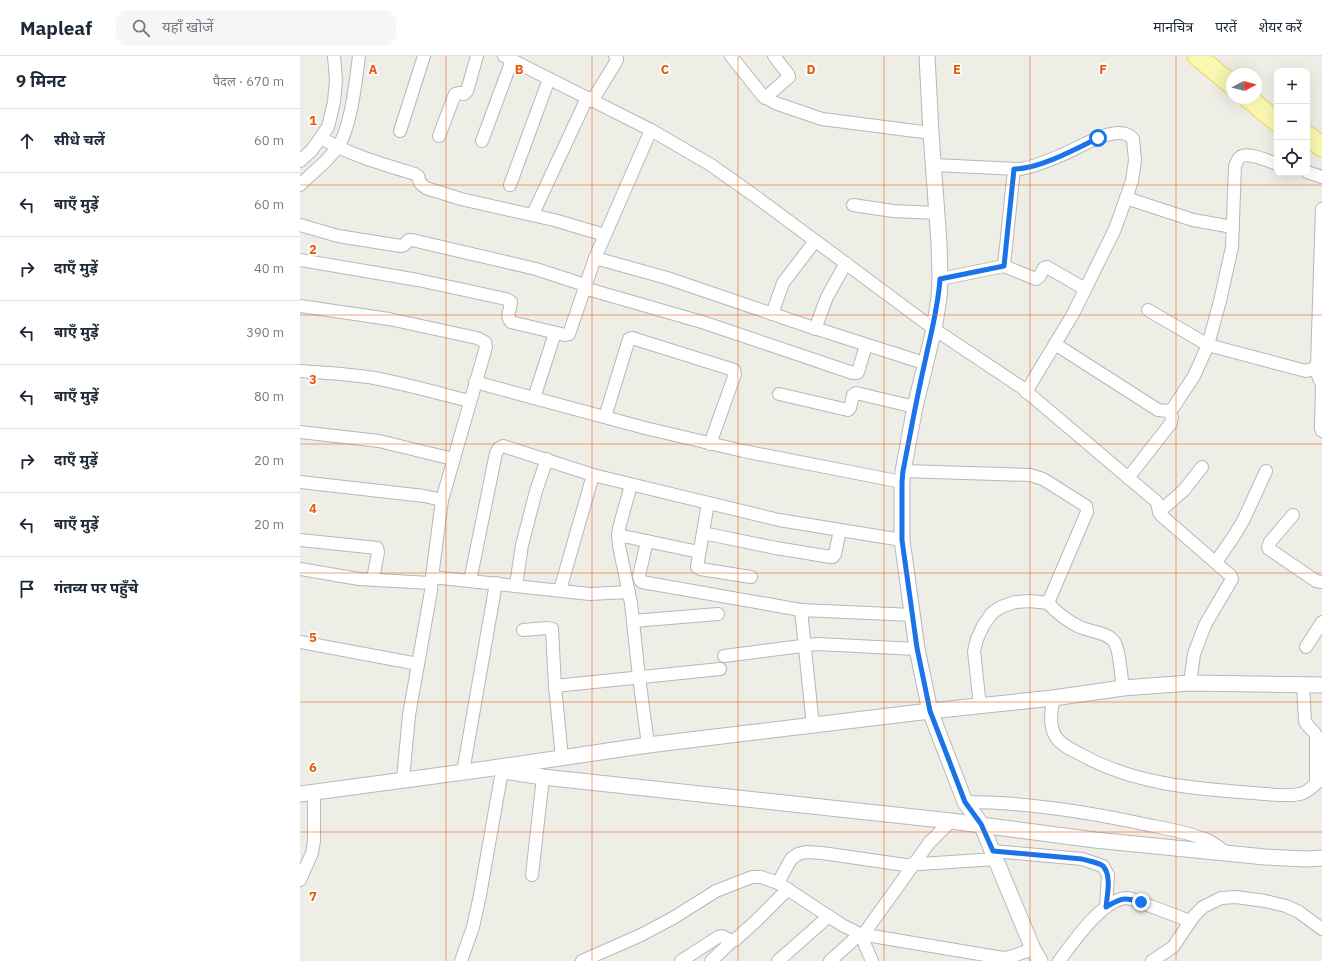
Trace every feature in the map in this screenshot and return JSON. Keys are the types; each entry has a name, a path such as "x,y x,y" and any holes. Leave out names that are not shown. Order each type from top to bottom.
{"main road":[{"path":"1197,56 1226,80"},
{"path":"1209,56 1226,69"},
{"path":"1262,99 1274,109"},
{"path":"1255,104 1274,120"},
{"path":"1310,137 1322,147"},
{"path":"1310,148 1322,158"}],"street":[{"path":"300,161 312,150 328,127 334,102 336,80 334,56"},
{"path":"300,185 338,147 345,135 359,56"},
{"path":"400,131 424,56"},
{"path":"440,136 455,94 464,94 467,91 477,56"},
{"path":"533,214 589,100 616,62 615,56"},
{"path":"731,56 765,98 793,110 822,119 931,133"},
{"path":"765,98 789,77 774,56"},
{"path":"584,960 640,935 673,918 716,891 752,877 761,876 783,886 829,916 862,935 1003,958 1037,955 981,824 965,802 930,711 917,648 902,540 903,477 924,363 934,329 939,298 940,279 927,56"},
{"path":"482,141 508,58 651,130 711,165 934,329 1026,392 1157,502 1159,512 1231,576 1232,580 1205,626 1194,654 1190,683"},
{"path":"510,185 549,79"},
{"path":"300,260 418,280 506,299 511,302 508,315 511,322 555,333 565,335 569,334 595,258 651,130"},
{"path":"934,165 1014,169 1027,168 1064,154 1098,138 1112,134 1127,134 1133,139 1135,160 1132,181 1115,228 1073,314 1026,392"},
{"path":"321,138 361,157 414,174 418,176 420,183 426,188 461,199 533,214 605,235"},
{"path":"1055,344 1158,410 1169,411 1173,408 1194,376 1208,345 1227,271 1232,247 1235,166 1238,159 1242,156 1248,155 1274,163"},
{"path":"1004,266 1014,169"},
{"path":"1310,173 1322,177"},
{"path":"1126,198 1193,220 1232,227"},
{"path":"853,205 937,213"},
{"path":"1322,209 1321,292 1317,364 1315,368 1322,385 1322,431"},
{"path":"300,225 338,236 401,246 409,240 536,269 585,286 717,327 853,373 858,372 866,345"},
{"path":"772,314 783,283 815,240"},
{"path":"595,258 667,278 815,329 924,363"},
{"path":"815,329 827,297 846,263"},
{"path":"940,279 1004,266 1036,279 1039,277 1044,268 1047,267 1085,289"},
{"path":"300,306 389,319 483,340 485,342 486,347 469,401 442,500 429,602 409,715 403,780"},
{"path":"1148,310 1208,345 1306,371 1315,368"},
{"path":"534,398 555,333"},
{"path":"605,418 629,339 632,338 734,370 735,374 710,444"},
{"path":"300,371 373,378 469,401"},
{"path":"475,382 605,418 750,453 903,477 1030,475 1043,479 1086,506 1087,512 1048,603"},
{"path":"778,394 848,410 850,408 853,395 856,393 915,407"},
{"path":"1128,478 1171,423 1172,417 1169,411"},
{"path":"300,432 379,441 453,459"},
{"path":"470,581 496,453 499,448 503,446 593,475 631,485 780,520 902,540"},
{"path":"516,585 522,545 534,498 547,459"},
{"path":"1159,512 1181,493 1202,467"},
{"path":"1216,562 1244,519 1266,470"},
{"path":"560,590 593,475"},
{"path":"300,482 424,496 442,500"},
{"path":"631,485 618,535 634,620 639,677 648,745"},
{"path":"708,503 699,552 698,568 751,577"},
{"path":"1293,515 1270,542 1268,546 1269,549 1316,581 1322,580"},
{"path":"703,533 776,548 833,557 840,530"},
{"path":"618,535 699,552"},
{"path":"300,540 377,548 378,552 373,580"},
{"path":"647,541 639,576 642,582 801,610 913,615"},
{"path":"300,569 373,580 470,581 590,594 629,592"},
{"path":"463,772 496,583"},
{"path":"980,706 974,652 977,639 992,613 1000,607 1015,602 1030,601 1048,603 1060,615 1081,628 1112,638 1117,646 1123,688"},
{"path":"801,610 813,726"},
{"path":"634,620 718,614"},
{"path":"1306,647 1322,622"},
{"path":"523,630 552,629 555,686 562,758"},
{"path":"300,642 418,664"},
{"path":"724,656 818,644 917,648"},
{"path":"555,686 720,669"},
{"path":"300,880 312,853 314,841 307,793 648,745 930,711 1053,698 1123,688 1190,683 1322,685"},
{"path":"1053,698 1051,718 1052,730 1056,738 1067,747 1096,763 1153,781 1213,790 1290,795 1306,793 1319,781 1316,735 1305,721 1303,684"},
{"path":"486,769 543,777 981,824 1095,840 1265,857 1307,859 1322,858"},
{"path":"461,961 473,927 480,895 502,771"},
{"path":"532,875 543,777"},
{"path":"965,802 999,802 1035,806 1170,829 1207,840 1227,853"},
{"path":"830,961 862,935 929,843 951,821"},
{"path":"711,961 756,921 783,886 791,859 798,854 806,852 822,853 898,865 994,855 1082,859 1102,866 1108,875 1106,907"},
{"path":"1152,961 1173,947 1190,921 1203,907 1211,902 1230,896 1265,901 1286,906 1299,912 1322,929"},
{"path":"1059,961 1086,926 1106,907 1119,899 1128,898 1190,921"},
{"path":"778,961 829,916"},
{"path":"862,935 872,961"},
{"path":"680,961 718,937 722,936 732,941"}],"route":[{"path":"1098,138 1064,154 1027,168 1014,169 1004,266 940,279 939,298 934,329 924,363 903,471 902,540 917,648 930,711 965,802 981,824 993,851 1082,859 1094,862 1102,866 1108,875 1106,907 1119,899 1128,898 1141,902"}]}
